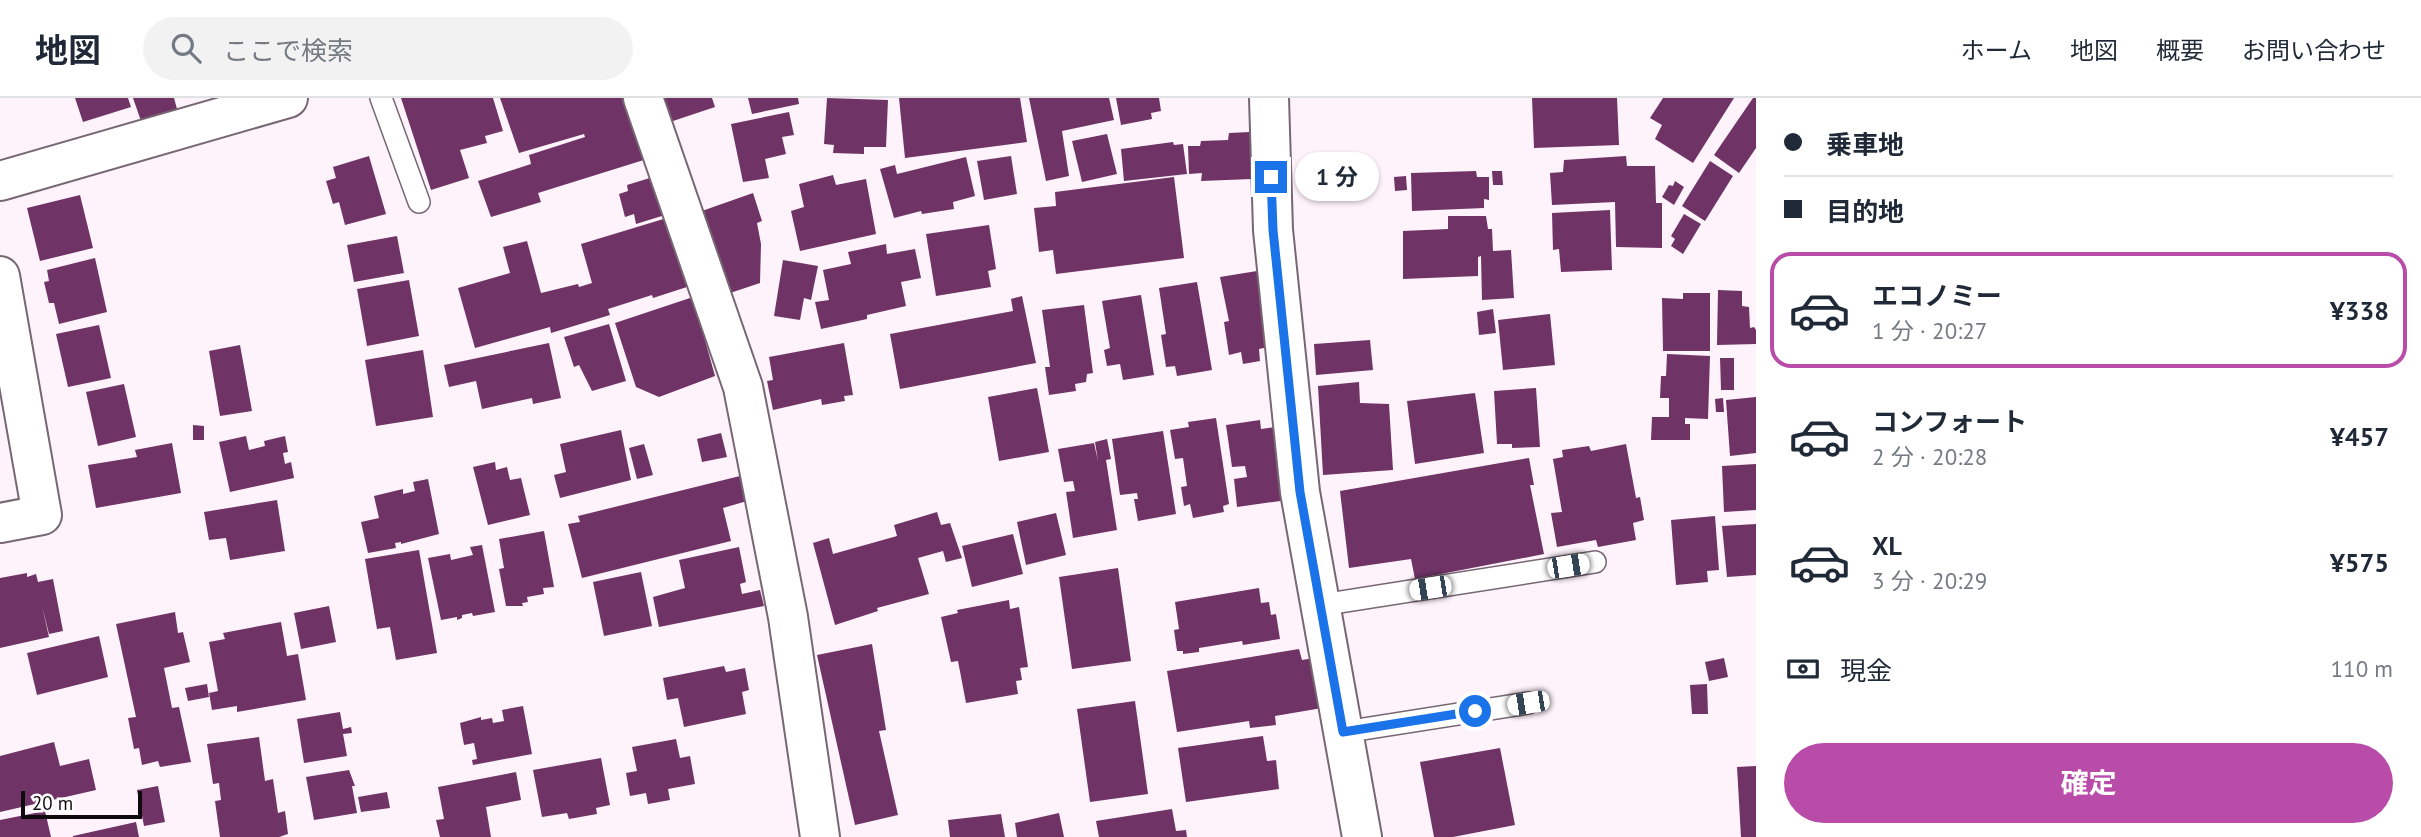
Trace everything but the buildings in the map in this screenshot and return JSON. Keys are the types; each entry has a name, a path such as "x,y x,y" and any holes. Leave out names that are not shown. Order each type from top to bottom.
{"street":[{"path":"0,181 288,98"},
{"path":"643,98 743,387 788,617 820,837"},
{"path":"1269,98 1276,258 1300,492 1362,837"},
{"path":"0,276 42,514 0,523"}],"lane":[{"path":"381,98 419,202"},
{"path":"1321,605 1595,562"},
{"path":"1343,732 1528,703"}],"route":[{"path":"1271,177 1273,230 1300,492 1343,732 1475,711"}]}
